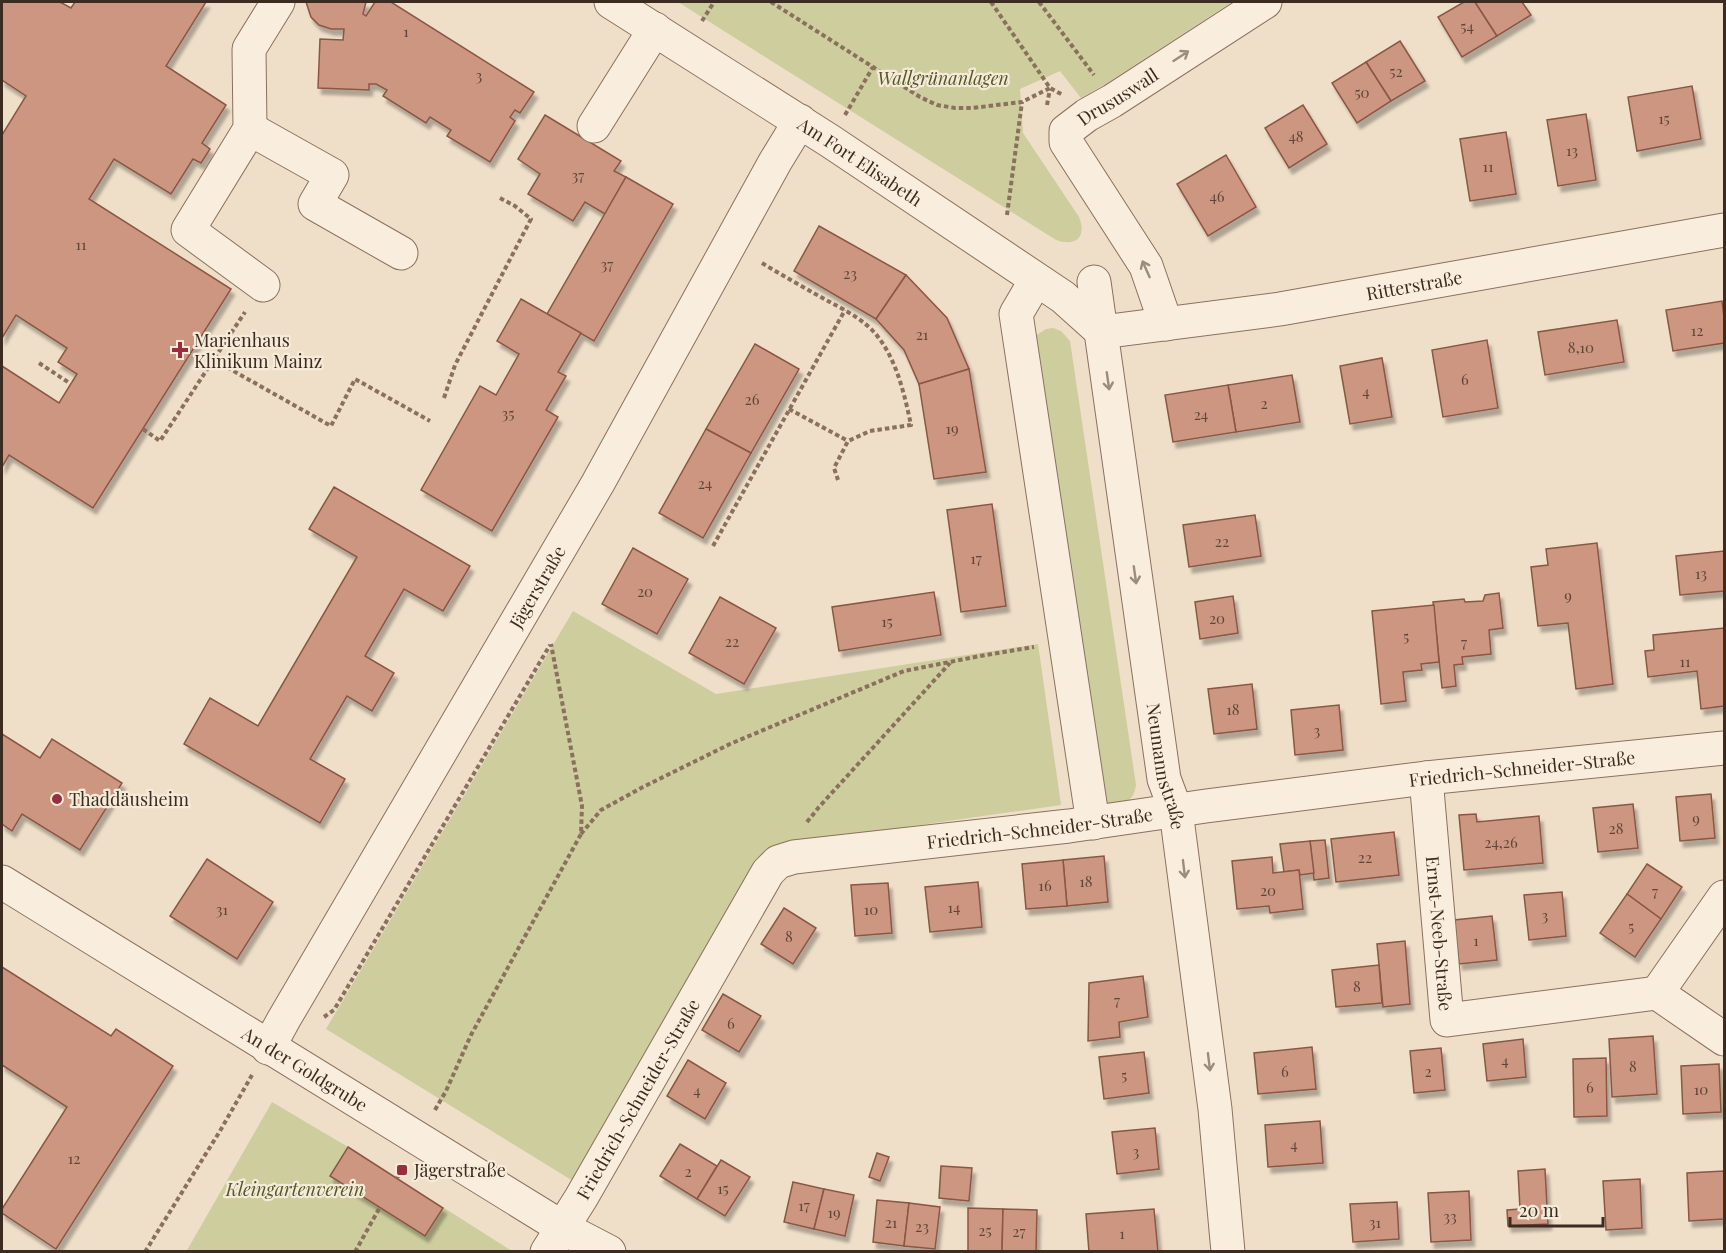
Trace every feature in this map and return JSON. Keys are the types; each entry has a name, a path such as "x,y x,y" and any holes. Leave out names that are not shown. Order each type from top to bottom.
{"street":[{"path":"262,285 188,230 250,129 249,48 278,2"},
{"name":"Am Fort Elisabeth","path":"611,2 800,121 1063,297 1102,332"},
{"name":"Drususwall","path":"1166,324 1146,266 1066,142 1066,131 1087,115 1265,2"},
{"path":"594,126 655,29"},
{"name":"Jägerstraße","path":"261,1060 598,483 775,162 800,121"},
{"path":"250,129 332,175 315,204 401,253"},
{"name":"Ritterstraße","path":"1102,332 1280,309 1725,230"},
{"path":"1036,280 1016,314 1093,823"},
{"name":"Neumannstraße","path":"1094,282 1164,779 1176,811 1215,1109 1228,1251"},
{"name":"Friedrich-Schneider-Straße","path":"555,1240 768,872 778,862 794,857 1093,823 1426,778 1725,748"},
{"name":"Ernst-Neeb-Straße","path":"1426,778 1447,1020 1658,993"},
{"name":"An der Goldgrube","path":"2,882 261,1060 420,1139 555,1240 609,1251"},
{"path":"1725,897 1658,993 1725,1040"}],"path":[{"path":"701,23 714,2"},
{"path":"771,2 920,97 937,105 955,108 1022,102 1050,88 991,2"},
{"path":"1039,2 1112,101"},
{"path":"841,122 873,67"},
{"path":"1006,215 1022,102"},
{"path":"444,399 455,365 531,219 515,206 498,197"},
{"path":"762,263 845,310 870,328 884,346 904,388 911,425 870,431 848,441 834,468 838,480"},
{"path":"143,429 160,441 262,285"},
{"path":"713,546 845,310"},
{"path":"214,360 331,426 356,379 430,421"},
{"path":"39,363 71,384"},
{"path":"789,409 848,441"},
{"path":"435,1110 471,1035 582,834 601,810 730,744 904,671 1064,642"},
{"path":"322,1018 334,1010 551,644 582,806 582,834"},
{"path":"778,862 819,807 951,662"},
{"path":"145,1251 220,1131 261,1060"},
{"path":"397,1178 402,1170"},
{"path":"355,1251 380,1207"}],"green space":[{"name":"Wallgrünanlagen","path":"678,2 1232,2 1081,98 1060,71 1020,89 1023,133 1079,217 1081,224 1081,235 1078,239 1063,242 1056,240"},
{"path":"1053,328 1061,331 1070,341 1136,785 1129,801 1114,806 1103,802 1035,336 1046,329"},
{"path":"573,611 716,694 1038,644 1061,805 794,843 573,1181 326,1029"},
{"name":"Kleingartenverein","path":"272,1102 348,1147 512,1251 186,1252"}],"building":[{"path":"2,2 60,2 71,8 75,2 206,2 166,66 226,105 202,143 210,149 201,163 193,159 171,194 114,159 89,199 231,289 93,508 9,455 2,467 2,366 59,403 77,374 58,362 67,348 16,315 2,338 2,135 26,96 2,80"},
{"path":"306,2 366,2 363,14 366,16 375,2 391,2 534,92 520,113 515,110 510,117 515,121 490,162 447,136 451,130 430,117 426,123 383,96 387,90 376,84 369,84 369,90 318,88 320,39 343,40 344,29 331,29 319,25 311,17"},
{"path":"1464,2 1475,2 1497,36 1462,57 1438,17"},
{"path":"1475,2 1522,2 1531,15 1497,36"},
{"path":"1400,41 1425,81 1391,101 1366,62"},
{"path":"1366,62 1391,101 1357,123 1332,83"},
{"path":"1692,86 1701,139 1637,151 1628,97"},
{"path":"1303,105 1327,144 1289,168 1265,128"},
{"path":"1586,114 1596,180 1558,186 1547,120"},
{"path":"545,115 621,161 614,171 626,177 605,214 585,202 573,221 528,194 540,174 518,159"},
{"path":"1506,132 1516,194 1470,201 1460,139"},
{"path":"1226,155 1256,207 1208,236 1177,184"},
{"path":"626,177 673,204 594,341 547,314"},
{"path":"819,226 906,275 876,319 794,271"},
{"path":"906,275 947,318 969,369 919,384 904,350 876,319"},
{"path":"521,299 581,333 558,372 566,376 546,410 558,417 492,531 421,490 480,386 496,395 519,354 497,341"},
{"path":"1722,301 1724,343 1673,351 1666,310"},
{"path":"1617,320 1624,362 1545,375 1538,332"},
{"path":"1487,340 1498,408 1443,417 1432,350"},
{"path":"755,344 799,369 751,453 706,429"},
{"path":"1382,358 1392,417 1350,424 1340,366"},
{"path":"969,369 986,472 934,479 919,384"},
{"path":"1292,375 1300,422 1236,432 1228,385"},
{"path":"1228,385 1236,432 1173,442 1165,395"},
{"path":"706,429 751,453 703,538 659,513"},
{"path":"334,487 470,566 443,611 404,589 365,656 394,673 372,711 347,696 310,759 345,779 320,823 184,744 210,698 258,726 357,557 309,529"},
{"path":"992,504 1006,606 961,612 947,510"},
{"path":"1255,515 1261,556 1189,567 1183,525"},
{"path":"1597,543 1613,684 1576,689 1568,623 1538,626 1531,567 1548,565 1546,549"},
{"path":"633,548 688,579 657,634 602,604"},
{"path":"1724,551 1724,591 1680,595 1676,556"},
{"path":"934,592 941,635 839,651 832,607"},
{"path":"1499,593 1503,628 1489,630 1491,654 1462,657 1463,664 1454,665 1456,686 1442,688 1433,602 1464,599 1465,602 1483,601 1485,595"},
{"path":"1233,596 1238,633 1200,639 1195,602"},
{"path":"720,597 776,628 744,684 689,653"},
{"path":"1434,605 1439,662 1421,664 1422,670 1403,672 1406,701 1381,704 1372,611"},
{"path":"1724,628 1724,706 1701,709 1697,671 1648,677 1645,651 1654,650 1653,635"},
{"path":"1252,684 1257,729 1214,734 1208,689"},
{"path":"1339,705 1343,750 1295,755 1291,710"},
{"name":"Thaddäusheim","path":"2,734 40,758 52,739 122,783 80,850 22,814 12,831 2,824"},
{"path":"1711,794 1715,838 1680,841 1676,797"},
{"path":"1633,804 1638,848 1598,852 1593,808"},
{"path":"1476,814 1477,822 1539,816 1543,863 1464,870 1459,815"},
{"path":"1394,832 1399,875 1336,882 1331,839"},
{"path":"1325,840 1329,878 1314,880 1310,841"},
{"path":"1310,841 1314,873 1300,875 1299,870 1284,872 1280,844"},
{"path":"1104,856 1108,902 1067,906 1063,860"},
{"path":"1272,857 1273,873 1299,870 1303,909 1270,913 1269,906 1237,909 1232,861"},
{"path":"207,859 273,902 237,959 170,916"},
{"path":"1063,860 1067,906 1026,909 1022,864"},
{"path":"1647,864 1682,887 1661,919 1627,894"},
{"path":"978,882 982,927 930,932 925,887"},
{"path":"888,883 892,933 855,936 851,885"},
{"path":"1562,892 1566,936 1529,940 1524,895"},
{"path":"1627,894 1661,919 1635,957 1600,933"},
{"path":"784,908 816,928 793,964 761,944"},
{"path":"1492,916 1497,960 1459,964 1454,920"},
{"path":"1405,941 1410,1004 1383,1007 1377,944"},
{"path":"1379,965 1382,1003 1336,1007 1332,970"},
{"path":"2,967 111,1036 116,1029 173,1066 56,1249 2,1213 2,1209 67,1107 2,1065"},
{"path":"1143,976 1148,1017 1119,1022 1120,1037 1088,1041 1089,983"},
{"path":"723,994 761,1016 739,1052 702,1030"},
{"path":"1653,1036 1657,1094 1612,1097 1609,1039"},
{"path":"1523,1039 1526,1077 1487,1081 1483,1044"},
{"path":"1312,1047 1316,1089 1258,1094 1254,1053"},
{"path":"1441,1048 1445,1090 1414,1093 1410,1051"},
{"path":"1144,1052 1149,1093 1104,1099 1099,1057"},
{"path":"1606,1058 1607,1116 1574,1117 1573,1059"},
{"path":"688,1060 726,1083 705,1119 667,1096"},
{"path":"1719,1064 1721,1112 1683,1114 1681,1066"},
{"path":"1320,1121 1323,1163 1268,1167 1265,1125"},
{"path":"1155,1128 1159,1169 1117,1174 1112,1132"},
{"path":"680,1144 717,1166 697,1199 660,1176"},
{"path":"348,1147 443,1208 425,1236 330,1176"},
{"path":"877,1153 889,1157 880,1181 869,1177"},
{"path":"721,1160 750,1177 725,1216 697,1199"},
{"path":"941,1166 972,1168 969,1201 939,1198"},
{"path":"1545,1169 1548,1224 1508,1226 1507,1210 1520,1209 1518,1171"},
{"path":"1724,1171 1724,1219 1689,1221 1687,1173"},
{"path":"1640,1179 1642,1228 1606,1230 1603,1181"},
{"path":"793,1182 824,1189 814,1229 784,1222"},
{"path":"824,1189 854,1195 845,1236 814,1229"},
{"path":"1469,1191 1471,1240 1431,1242 1428,1193"},
{"path":"877,1200 909,1203 904,1246 873,1242"},
{"path":"1397,1202 1399,1239 1353,1242 1350,1204"},
{"path":"909,1203 940,1207 935,1249 904,1246"},
{"path":"968,1208 1003,1209 1002,1252 968,1251"},
{"path":"1003,1209 1037,1210 1036,1252 1002,1252"},
{"path":"1154,1209 1158,1252 1089,1252 1086,1214"}],"place":[{"name":"Marienhaus Klinikum Mainz","path":"180,350"},
{"name":"Thaddäusheim","path":"57,799"},
{"name":"Jägerstraße","path":"402,1170"}]}
